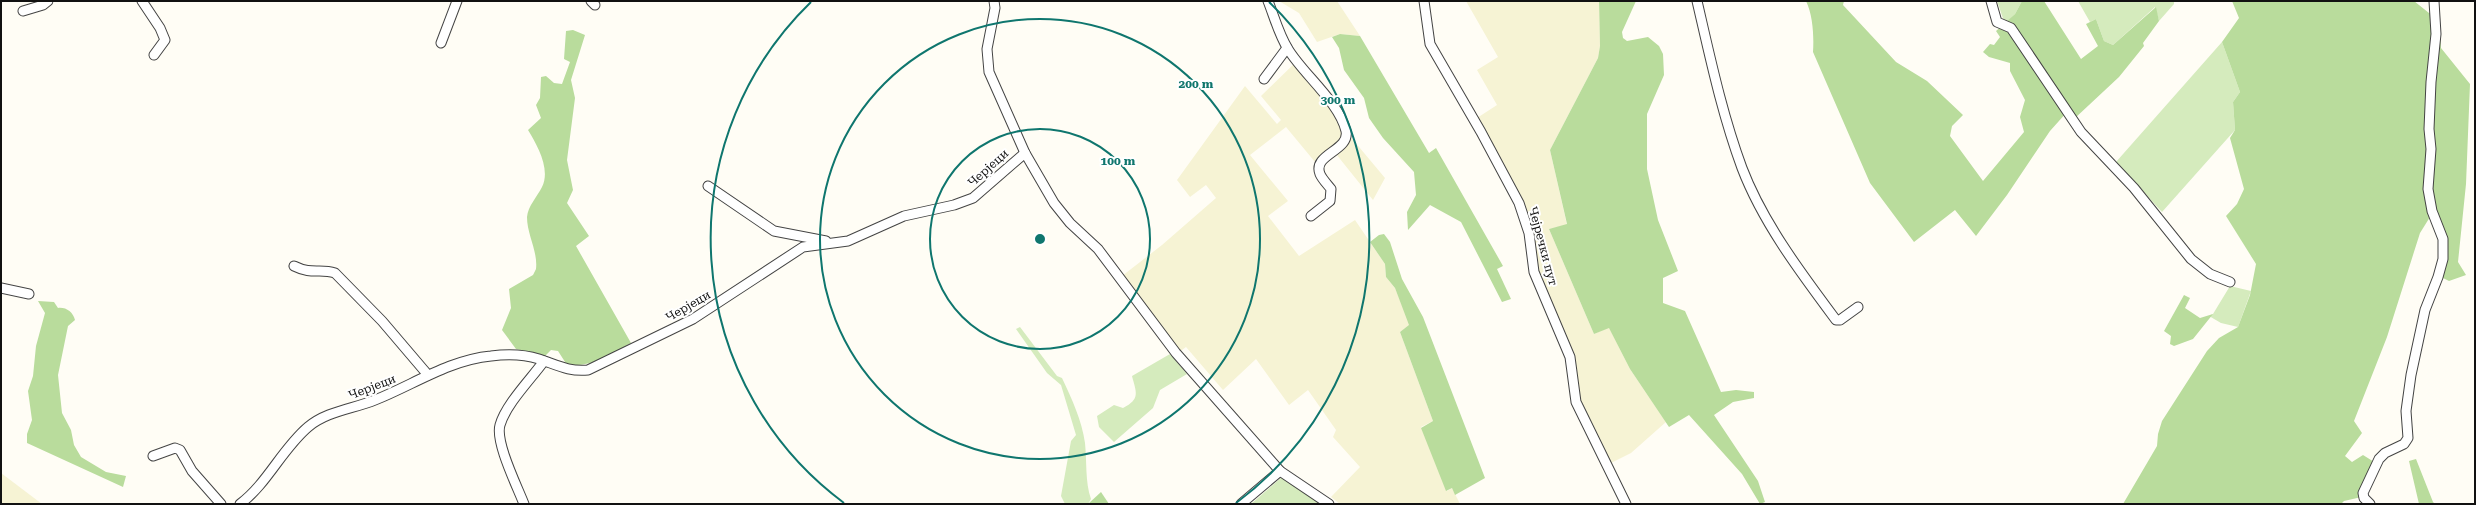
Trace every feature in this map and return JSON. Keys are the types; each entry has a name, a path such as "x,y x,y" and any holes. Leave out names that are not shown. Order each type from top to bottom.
{"street":[{"path":"23,11 43,5 48,1"},
{"path":"142,1 160,28 165,40 154,55"},
{"path":"441,44 457,1"},
{"name":"Черјеци","path":"240,504 310,426 330,415 375,401 428,375 481,357 512,355 544,361 571,371 588,370 693,319 795,251 811,246 837,244 857,238 904,216 954,205 973,198 1025,153 989,72 987,49 995,8 994,1"},
{"path":"1268,1 1287,48 1336,111 1346,132 1344,141 1324,158 1319,168 1320,174 1331,189 1330,201 1326,206 1311,216"},
{"name":"Чејречки пут","path":"1424,1 1430,44 1489,145 1519,203 1529,233 1534,272 1570,357 1576,402 1626,504"},
{"path":"1697,1 1728,127 1742,169 1758,203 1772,228 1836,320 1840,320 1858,307"},
{"path":"1991,1 1997,22 2011,28 2081,132 2129,183 2191,259 2210,274 2230,282"},
{"path":"2370,504 2364,498 2363,493 2379,459 2385,453 2404,444 2408,438 2406,411 2411,375 2425,310 2438,277 2443,259 2443,239 2432,211 2428,189 2431,149 2429,129 2431,82 2436,34 2434,1"},
{"path":"1264,79 1287,48"},
{"path":"1025,153 1062,214 1098,249 1176,353 1280,471 1329,504"},
{"name":"Черјеци","path":"708,186 774,231 837,244"},
{"path":"294,266 311,272 329,271 335,273 382,321 428,375"},
{"path":"1,288 29,294"},
{"path":"524,504 500,439 499,426 504,415 544,361"},
{"path":"153,456 175,448 180,450 192,471 221,504"},
{"path":"1241,504 1280,471"}],"shaded area":[{"path":"1279,1 1337,1 1360,36 1340,34 1317,42 1299,13"},
{"path":"1466,1 1599,1 1600,46 1598,58 1550,150 1567,225 1549,229 1594,334 1609,327 1630,369 1666,422 1631,453 1609,464 1577,400 1574,368 1541,286 1531,232 1477,118 1497,105 1477,70 1498,57"},
{"path":"1300,58 1349,135 1385,178 1373,200 1336,154 1320,168 1286,127 1250,155 1288,201 1268,216 1299,256 1355,220 1385,264 1386,277 1395,288 1410,325 1400,332 1433,421 1421,427 1447,491 1452,488 1460,504 1340,504 1331,497 1360,467 1333,437 1336,430 1308,390 1289,405 1256,359 1223,390 1186,347 1178,353 1122,276 1162,245 1216,198 1206,185 1190,197 1177,180 1245,86 1277,124 1281,120 1261,96"},
{"path":"1,473 42,504 1,504"}],"green space":[{"path":"1599,1 1636,1 1622,32 1623,38 1627,41 1648,37 1659,46 1663,54 1664,75 1647,114 1647,169 1658,220 1678,271 1663,278 1663,303 1685,311 1721,392 1736,390 1754,392 1754,398 1733,402 1714,415 1758,481 1765,502 1760,504 1742,474 1689,415 1669,427 1630,369 1609,328 1594,334 1549,229 1567,224 1550,150 1598,58 1600,46"},
{"path":"1806,1 1844,1 1843,5 1896,62 1927,81 1963,115 1952,126 1950,136 1983,181 2024,132 2020,117 2025,100 2010,71 2010,63 1989,57 1983,52 1990,44 1994,45 2000,37 1996,31 2015,14 2022,1 2044,1 2081,59 2098,46 2086,24 2096,19 2104,41 2113,45 2156,7 2159,21 2143,43 2144,46 2119,77 2074,119 2067,112 2050,131 2007,195 1976,236 1955,210 1914,242 1870,183 1813,52 1812,26"},
{"path":"1997,1 2022,1 2015,14 2005,24"},
{"path":"2078,1 2174,1 2174,4 2159,21 2155,7 2113,45 2104,41 2096,19 2090,22"},
{"path":"2232,1 2414,1 2429,13 2439,15 2441,48 2470,84 2466,184 2458,262 2466,275 2449,281 2441,277 2446,248 2430,217 2420,233 2387,337 2354,421 2362,433 2345,456 2352,462 2363,455 2379,465 2366,496 2344,501 2341,504 2123,504 2157,446 2158,434 2162,421 2207,351 2219,338 2238,327 2250,295 2256,264 2226,216 2237,204 2244,189 2230,138 2235,130 2233,102 2240,92 2222,42 2239,18"},
{"path":"573,30 585,35 571,80 575,98 567,160 573,190 567,203 589,236 576,246 631,343 608,356 593,362 567,365 558,351 551,350 545,356 516,349 502,330 511,308 509,289 533,275 536,269 535,256 527,224 527,217 531,205 542,187 545,173 542,157 528,130 541,118 536,105 540,98 541,77 546,76 554,83 562,84 570,62 564,59 566,31"},
{"path":"1340,34 1360,36 1429,153 1436,148 1503,266 1497,269 1511,299 1502,302 1461,222 1430,205 1408,230 1407,212 1416,195 1414,172 1383,138 1369,118 1364,98 1344,70 1339,48 1332,37"},
{"path":"2222,42 2240,92 2233,102 2235,130 2162,212 2116,162"},
{"path":"1384,234 1390,242 1402,279 1423,317 1485,478 1455,495 1452,488 1446,491 1421,428 1433,421 1400,332 1409,325 1395,288 1386,277 1385,264 1370,242 1379,235"},
{"path":"2230,286 2251,291 2238,327 2221,323 2209,316 2213,314"},
{"path":"2184,295 2190,298 2185,308 2200,318 2213,314 2193,339 2174,346 2170,344 2171,336 2164,331"},
{"path":"38,301 54,302 58,308 64,308 71,312 75,320 68,326 58,375 62,413 71,430 74,445 81,457 106,472 126,476 123,487 27,443 27,434 32,420 28,391 33,376 36,346 45,313"},
{"path":"1020,327 1057,376 1062,378 1076,410 1082,427 1085,443 1087,479 1091,499 1088,504 1065,504 1061,496 1071,441 1076,435 1061,385 1047,373 1016,329"},
{"path":"1170,354 1187,374 1160,390 1153,408 1114,442 1099,427 1097,416 1114,405 1123,408 1129,405 1136,395 1132,376"},
{"path":"2416,459 2435,504 2419,504 2409,461"},
{"path":"1283,476 1323,504 1251,504"},
{"path":"1101,492 1109,504 1088,504"}]}
